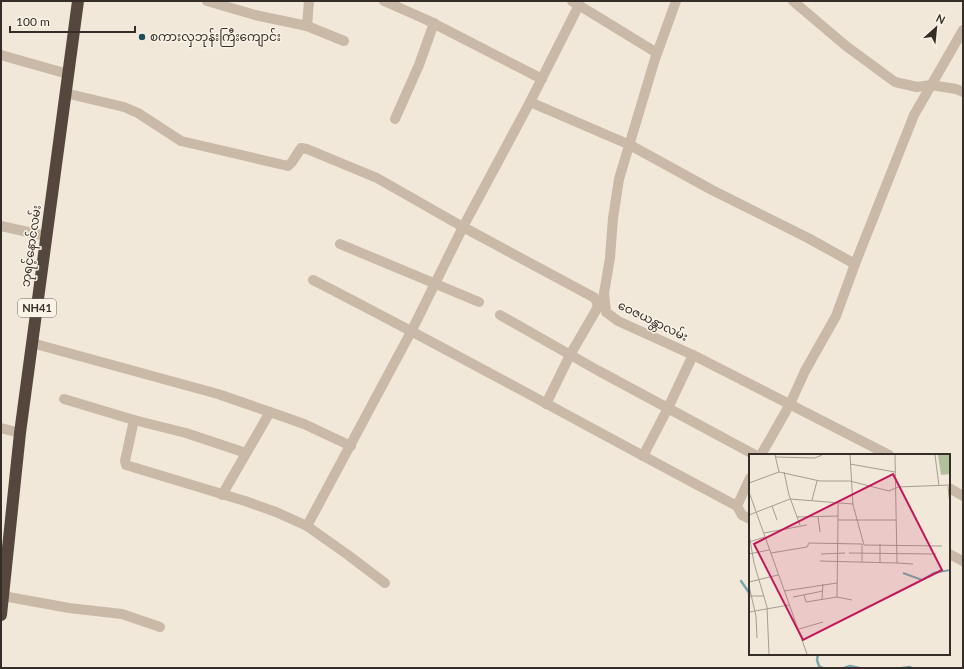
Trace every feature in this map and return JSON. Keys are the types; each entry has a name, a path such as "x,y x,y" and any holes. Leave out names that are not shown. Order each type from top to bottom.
{"highway":[{"name":"ဘုရင့်နောင်လမ်း","path":"1,615 20,432 78,1"}],"street":[{"path":"207,1 307,26 344,42"},
{"path":"307,26 309,1"},
{"path":"384,1 434,23 542,79"},
{"name":"ဝေဇယန္တာလမ်း","path":"676,1 657,53 619,179 613,218 610,258 604,293 606,312 618,321 693,355 887,454"},
{"path":"793,1 846,46 895,82 917,87 931,85 956,89 963,92"},
{"path":"307,526 412,330 463,227 542,79 575,3 657,53"},
{"path":"394,119 419,65 434,23"},
{"path":"762,454 790,404 805,371 836,316 914,115 963,30"},
{"path":"1,55 68,74"},
{"path":"65,93 124,107 138,113 181,141 288,166 301,148 307,149 377,178 463,227 595,298 598,306 570,355 546,404"},
{"path":"530,102 630,145 712,190 808,238 855,264"},
{"path":"1,226 46,236"},
{"path":"340,244 479,302"},
{"path":"314,280 412,330 546,404 737,506 742,515 749,518"},
{"path":"500,315 570,355 753,454"},
{"path":"32,343 218,394 304,424 350,446"},
{"path":"643,456 693,355"},
{"path":"64,399 246,453"},
{"path":"222,495 270,412"},
{"path":"134,420 125,461 126,465 276,512 307,526 385,583"},
{"path":"1,428 20,432"},
{"path":"737,506 749,480"},
{"path":"950,489 963,496"},
{"path":"950,554 963,561"},
{"path":"3,596 70,608 122,614 160,627"}],"waterway":[{"path":"741,581 749,593"},
{"path":"818,655 817,660 819,666 823,668"},
{"path":"844,668 850,666 859,668"},
{"path":"903,668 912,668"}],"place":[{"name":"စကားလှဘုန်းကြီးကျောင်း","path":"142,37"}]}
